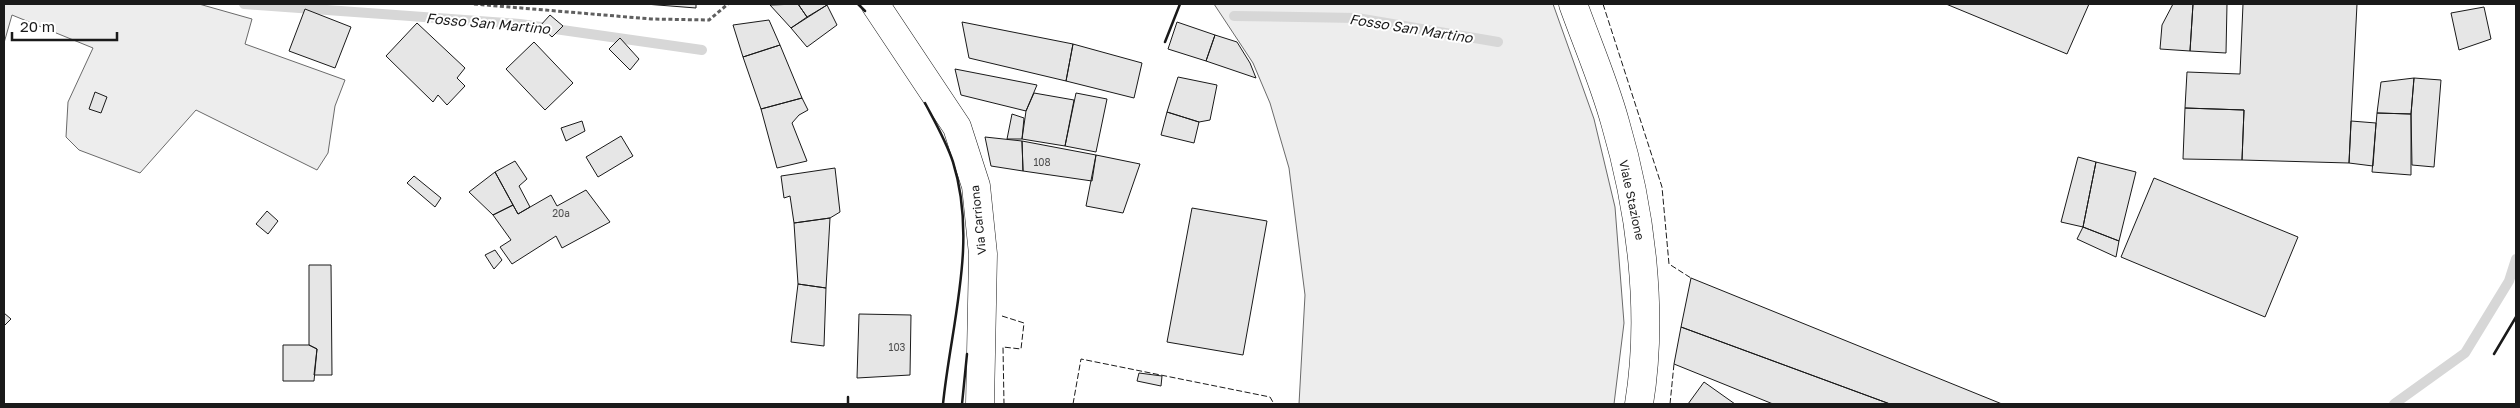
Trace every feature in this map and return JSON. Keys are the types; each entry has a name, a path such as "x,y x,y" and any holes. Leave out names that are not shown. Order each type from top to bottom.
{"main road":[{"name":"Via Carriona","path":"875,4 957,127 976,186 982,254 980,404"},
{"name":"Viale Stazione","path":"1573,4 1616,122 1642,243 1645,365 1639,404"}],"path":[{"path":"474,4 651,19 709,20 728,4"}],"shaded area":[{"path":"4,4 199,4 252,19 245,44 345,80 335,106 328,153 317,170 196,110 140,173 79,150 66,137 68,102 93,48 12,15 4,43"},
{"path":"1214,4 1553,4 1594,119 1615,207 1624,323 1614,404 1299,404 1305,295 1289,168 1270,103 1253,63"}],"building":[{"path":"645,4 696,4 696,8"},
{"path":"798,4 826,4 827,5 807,17"},
{"path":"798,4 807,17 791,28 770,5"},
{"path":"1946,4 2089,4 2067,54"},
{"path":"2173,4 2193,4 2190,51 2160,49 2162,25"},
{"path":"2193,4 2227,4 2226,53 2190,51"},
{"path":"2243,4 2357,4 2349,163 2242,160 2244,110 2185,108 2187,72 2240,74"},
{"path":"827,5 837,25 807,47 791,28"},
{"path":"2484,7 2491,39 2459,50 2451,13"},
{"path":"305,9 351,27 335,68 289,51"},
{"path":"550,15 563,26 552,37 540,26"},
{"path":"769,20 780,45 743,57 733,25"},
{"path":"962,22 1073,44 1066,81 969,58"},
{"path":"1177,22 1215,35 1206,61 1168,49"},
{"path":"417,23 465,68 457,78 465,86 447,105 438,95 433,102 386,56"},
{"path":"1215,35 1237,42 1250,63 1256,78 1206,61"},
{"path":"620,38 639,59 630,70 609,49"},
{"path":"534,42 573,83 545,110 506,69"},
{"path":"1073,44 1142,63 1134,98 1066,81"},
{"path":"780,45 802,98 761,109 743,57"},
{"path":"955,69 1037,85 1026,111 961,95"},
{"path":"1178,77 1217,85 1210,120 1199,122 1167,112"},
{"path":"2414,78 2411,114 2377,113 2381,82"},
{"path":"2414,78 2441,80 2434,167 2412,165 2411,114"},
{"path":"95,92 107,97 101,113 89,109"},
{"path":"1034,93 1074,100 1065,146 1022,139 1026,111"},
{"path":"1076,93 1107,99 1096,152 1065,146"},
{"path":"802,98 808,110 799,115 792,123 807,161 777,168 761,109"},
{"path":"2185,108 2244,110 2242,160 2183,159"},
{"path":"1167,112 1199,122 1194,143 1161,135"},
{"path":"2377,113 2411,114 2411,175 2372,172"},
{"path":"1012,114 1024,118 1022,139 1007,139"},
{"path":"582,121 585,131 566,141 561,128"},
{"path":"2351,121 2376,123 2373,166 2349,163"},
{"path":"621,136 633,156 598,177 586,157"},
{"path":"985,137 1022,141 1023,171 991,166"},
{"path":"1022,141 1096,155 1092,181 1023,171"},
{"path":"1096,155 1140,164 1123,213 1086,206"},
{"path":"2078,157 2096,162 2083,227 2061,222"},
{"path":"515,161 527,179 519,186 530,207 518,214 495,172"},
{"path":"2096,162 2136,172 2119,241 2083,227"},
{"path":"835,168 840,212 830,218 794,223 790,196 784,198 781,176"},
{"path":"495,172 513,205 493,215 469,192"},
{"path":"414,176 441,198 435,207 407,183"},
{"path":"2154,178 2298,237 2265,317 2121,257"},
{"path":"586,190 610,222 562,248 556,236 512,264 500,247 511,240 493,215 513,205 518,214 551,195 557,206"},
{"path":"1192,208 1267,221 1243,355 1167,342"},
{"path":"267,211 278,221 268,234 256,224"},
{"path":"830,218 826,288 798,284 794,223"},
{"path":"2083,227 2119,241 2116,257 2077,239"},
{"path":"495,250 502,260 494,269 485,255"},
{"path":"309,265 331,265 332,375 314,375 317,349 309,345"},
{"path":"1691,278 2002,404 1890,404 1681,327"},
{"path":"798,284 826,288 824,346 791,342"},
{"path":"4,313 11,319 4,326"},
{"path":"859,314 911,315 910,375 857,378"},
{"path":"1681,327 1890,404 1773,404 1674,364"},
{"path":"283,345 309,345 317,349 314,381 283,381"},
{"path":"1139,373 1162,376 1161,386 1137,381"},
{"path":"1704,382 1735,404 1688,404"}],"waterway":[{"name":"Fosso San Martino","path":"244,4 520,24 702,50"},
{"name":"Fosso San Martino","path":"1234,16 1357,18 1498,42"},
{"path":"2394,404 2465,353 2509,281 2516,259"}],"fence":[{"path":"1603,4 1662,187 1669,264 1691,278"},
{"path":"1002,316 1024,323 1021,349 1003,347 1004,404"},
{"path":"1073,404 1081,359 1270,397 1274,404"},
{"path":"1670,404 1674,364"}],"wall":[{"path":"858,4 865,11"},
{"path":"1165,42 1180,4"},
{"path":"925,103 944,139 953,162 960,192 963,222 963,253 960,283 943,404"},
{"path":"2494,354 2516,317"},
{"path":"962,404 967,354"},
{"path":"848,397 848,404"}]}
